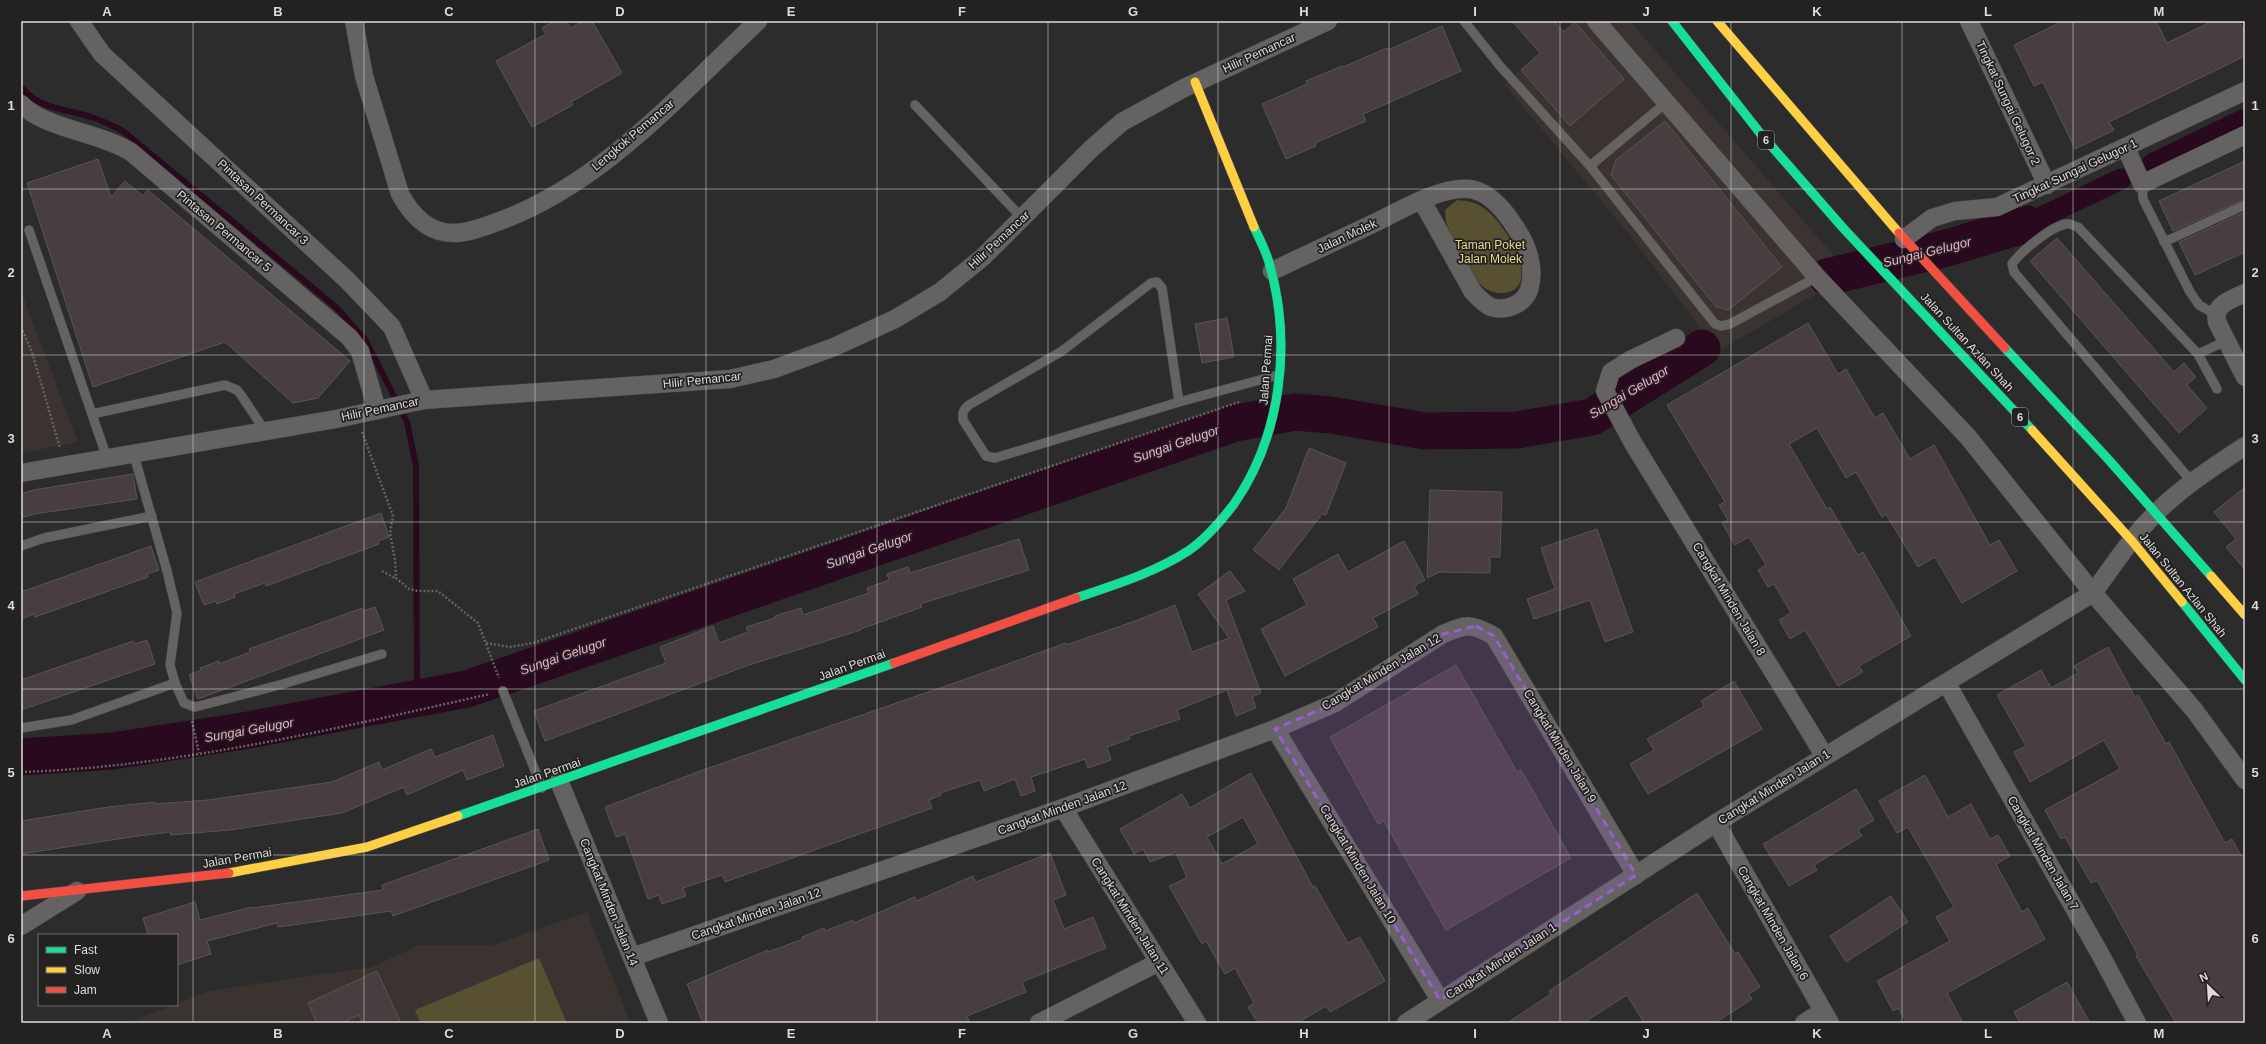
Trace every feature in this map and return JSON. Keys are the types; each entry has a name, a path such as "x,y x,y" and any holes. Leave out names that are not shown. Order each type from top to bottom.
{"main road":[{"name":"Jalan Sultan Azlan Shah","path":"1672,21 1760,132 1844,229 1907,295 2132,541 2245,680"},
{"name":"Jalan Sultan Azlan Shah","path":"1717,21 1730,39 1904,239 1941,277 2156,512 2245,615"},
{"name":"Jalan Permai","path":"21,896 216,875 367,847 560,782 1149,571 1188,550 1212,530 1233,506 1253,476 1272,428 1280,375 1280,331 1272,271 1195,82"}],"street":[{"name":"Pintasan Permancar 3","path":"79,21 102,54 347,280 392,327 417,402"},
{"name":"Lengkok Pemancar","path":"354,21 364,76 400,194 409,210 419,221 434,229 452,233 472,230 520,214 557,194 609,159 758,21"},
{"name":"Hilir Pemancar","path":"21,473 355,415 417,402 730,379 774,369 834,347 895,319 940,292 983,257 1023,219 1091,149 1122,122 1152,104 1195,82 1328,21"},
{"path":"1596,21 1668,102 1817,277 1968,437 2093,593 2195,711 2245,780"},
{"name":"Tingkat Sungai Gelugor 2","path":"1975,23 2047,184"},
{"name":"Tingkat Sungai Gelugor 1","path":"1904,239 1932,218 1955,212 1997,207 2126,148 2245,91"},
{"name":"Pintasan Permancar 5","path":"21,104 38,117 116,142 131,152 349,337 360,351 383,409"},
{"path":"2126,148 2142,184 2245,136"},
{"name":"Jalan Molek","path":"1272,271 1422,201 1456,189 1469,189 1485,195 1504,211 1524,240 1530,258 1531,282 1528,292 1522,301 1512,307 1490,307 1473,292 1422,201"},
{"path":"2245,294 2226,302 2218,308 2215,314 2226,341 2245,377"},
{"name":"Cangkat Minden Jalan 8","path":"1676,338 1630,360 1611,372 1604,390 1633,443 1824,755"},
{"name":"Cangkat Minden Jalan 1","path":"1406,1023 1824,755 1947,684 2093,593 2156,512 2192,482 2245,446"},
{"name":"Cangkat Minden Jalan 12","path":"632,957 1063,808 1276,729 1335,703 1443,634 1457,628 1476,626"},
{"name":"Cangkat Minden Jalan 9","path":"1476,626 1494,636 1636,875"},
{"name":"Cangkat Minden Jalan 7","path":"1947,684 2099,952 2136,1023"},
{"name":"Cangkat Minden Jalan 10","path":"1276,729 1440,1000"},
{"name":"Cangkat Minden Jalan 14","path":"560,782 659,1023"},
{"name":"Cangkat Minden Jalan 11","path":"1063,808 1197,1023"},
{"name":"Cangkat Minden Jalan 6","path":"1716,823 1826,1017"},
{"path":"21,926 79,889"},
{"path":"1039,1023 1159,962"},
{"path":"1804,1023 1826,1017"}],"lane":[{"path":"1464,21 1500,66 1590,166 1715,324 1721,326 1730,324 1817,277"},
{"path":"1590,166 1668,102"},
{"path":"915,105 1023,219"},
{"path":"2142,184 2143,200 2194,300 2199,306 2215,314"},
{"path":"2164,242 2245,205"},
{"path":"2192,482 2014,272 2012,264 2017,257 2057,226 2068,223 2078,227 2198,354 2217,389"},
{"path":"29,230 107,458"},
{"path":"1179,402 1162,288 1157,282 1151,283 1062,351 969,405 964,409 962,414 963,420 982,450 990,458 1033,447 1179,402 1280,375"},
{"path":"2198,354 2226,341"},
{"path":"92,414 225,385 237,390 265,431"},
{"path":"134,454 177,613 170,665 184,703 189,706 200,706 283,684 382,654"},
{"path":"21,546 44,538 152,516"},
{"path":"21,728 71,720 176,683"},
{"path":"503,691 542,788"}],"path":[{"path":"21,327 32,352 65,466"},
{"path":"486,643 510,648 533,643 1238,404 1243,399"},
{"path":"355,415 393,516 390,533 395,560 396,578"},
{"path":"382,571 396,578 409,589 418,591 438,591 455,603 478,623 494,664"},
{"path":"21,772 78,770 306,734 503,691"},
{"path":"193,728 198,751"}],"highlighted area":[{"path":"1476,626 1494,636 1636,875 1440,1000 1275,729 1335,703 1443,634"}],"shaded area":[{"path":"1577,21 1630,21 1841,264 1837,282 1708,357 1696,338 1704,333 1628,233 1504,84"},
{"path":"21,291 78,442 21,453"},
{"path":"587,912 630,1023 128,1023 171,1006 178,1006 178,1003 209,991 371,967 420,945 492,945"}],"green space":[{"name":"Taman Poket Jalan Molek","path":"1457,200 1472,202 1482,207 1492,215 1507,234 1519,258 1521,270 1521,280 1512,291 1498,293 1488,290 1480,284 1472,272 1446,222 1445,210"},
{"path":"539,958 567,1023 420,1023 415,1010"}],"building":[{"path":"555,21 566,21 571,28 583,21 592,21 622,73 571,102 573,105 532,127 496,61 546,34 542,28"},
{"path":"1512,21 1554,21 1564,32 1575,22 1624,79 1570,126 1521,70 1540,53"},
{"path":"2063,21 2156,21 2167,43 2213,21 2239,21 2245,34 2245,56 2109,122 2114,130 2075,149 2043,82 2034,86 2014,45"},
{"path":"1442,26 1461,71 1363,114 1366,121 1315,143 1316,146 1286,159 1262,104 1307,84 1306,81 1387,48 1388,50"},
{"path":"1665,121 1782,267 1728,310 1716,307 1611,175 1616,160"},
{"path":"98,159 111,197 125,181 143,196 148,190 350,361 318,398 293,403 225,342 93,387 27,183"},
{"path":"2245,161 2245,199 2173,231 2159,201"},
{"path":"2245,212 2245,252 2195,275 2179,242"},
{"path":"2057,238 2174,372 2184,363 2196,377 2187,385 2207,408 2179,433 2030,261"},
{"path":"1227,318 1234,357 1202,363 1195,324"},
{"path":"1808,323 1838,374 1846,369 1875,418 1883,413 1910,459 1934,445 1990,545 1999,540 2017,571 1962,603 1935,557 1918,567 1886,514 1882,517 1856,472 1846,478 1817,428 1789,444 1827,509 1830,507 1858,555 1863,552 1911,636 1859,666 1863,672 1838,686 1805,630 1790,639 1779,620 1791,613 1774,584 1768,587 1758,570 1766,565 1749,537 1735,545 1722,523 1728,520 1719,505 1725,502 1667,405"},
{"path":"1309,448 1346,463 1326,515 1322,514 1279,570 1253,550 1286,508"},
{"path":"133,474 137,499 34,514 21,518 21,494 33,490"},
{"path":"2245,487 2245,570 2226,547 2236,539 2214,512"},
{"path":"1430,490 1502,492 1500,557 1490,557 1490,573 1440,572 1427,578"},
{"path":"381,513 389,537 378,541 379,544 266,586 265,583 234,594 235,597 217,604 216,601 204,605 195,582"},
{"path":"1597,529 1633,632 1605,642 1590,600 1534,619 1527,599 1555,589 1541,548"},
{"path":"1019,539 1029,570 920,604 922,607 861,630 749,665 545,741 534,711 666,663 660,647 713,626 719,643 748,632 746,627 775,618 775,616 801,608 803,615 869,593 867,588 889,580 887,574 908,567 910,573"},
{"path":"1404,541 1425,580 1414,586 1418,594 1373,618 1378,627 1285,676 1261,629 1307,605 1293,579 1338,554 1348,572"},
{"path":"151,546 159,570 147,574 148,577 35,617 34,614 21,619 21,592"},
{"path":"1230,571 1245,591 1226,600 1261,693 1252,697 1256,708 1236,716 1227,690 1177,710 1180,719 1129,736 1130,739 1107,747 1111,760 1088,768 1085,759 1031,777 1035,791 1021,796 1015,779 984,791 980,780 940,793 941,795 929,800 932,808 725,882 722,875 683,888 686,896 662,904 659,895 648,899 625,834 616,837 605,807 700,771 1066,643 1066,645 1138,620 1175,605 1192,652 1229,638 1198,594"},
{"path":"375,607 384,630 198,699 189,675 201,670 200,668 219,661 219,664 250,652 249,649 362,608 363,611"},
{"path":"147,640 155,664 21,710 21,680 133,641 135,644"},
{"path":"2108,647 2135,697 2138,695 2166,744 2169,742 2225,843 2232,839 2245,863 2245,1023 2176,1023 2136,956 2138,955 2097,880 2091,883 2065,837 2061,839 2045,810 2120,769 2104,740 2030,782 2014,752 2026,746 1997,695 2041,670 2051,688 2078,673 2074,666"},
{"path":"1456,665 1517,772 1521,770 1571,858 1446,930 1384,821 1378,824 1330,737"},
{"path":"1734,681 1762,729 1648,794 1630,764 1654,750 1647,739 1704,706 1701,701"},
{"path":"493,735 504,766 467,780 463,770 407,795 404,787 342,813 230,830 171,835 170,832 21,854 21,821 108,807 155,802 155,804 208,800 332,782 379,762 382,770 431,749 435,757"},
{"path":"1251,773 1313,887 1315,886 1348,943 1360,937 1385,981 1330,1012 1326,1006 1297,1023 1258,1023 1248,1007 1254,1003 1235,968 1225,974 1206,941 1202,944 1169,886 1187,878 1176,852 1150,862 1143,849 1134,854 1120,829 1182,794 1190,808","holes":["1243,817 1258,844 1222,864 1207,837"]},
{"path":"1925,775 1948,817 1971,804 1990,839 1998,835 2010,856 1996,864 2022,912 2028,908 2045,939 1947,993 1963,1023 1907,1023 1898,1008 1893,1011 1877,981 1950,941 1936,917 1954,907 1908,827 1897,833 1879,801"},
{"path":"1856,789 1874,820 1858,830 1862,836 1814,865 1817,870 1789,886 1763,844"},
{"path":"538,829 549,860 393,916 391,911 278,927 277,923 207,941 211,954 178,965 178,934 148,934 143,918 195,902 200,920 252,907 383,890 382,885"},
{"path":"1050,853 1066,895 1053,900 1064,929 1093,917 1106,948 1022,982 1026,992 967,1016 970,1023 703,1023 687,984 768,950 768,952 803,939 802,937 824,928 825,931 853,920 854,923 915,897 916,901 973,876 976,882"},
{"path":"1697,893 1735,954 1738,952 1760,987 1749,994 1752,999 1715,1023 1644,1023 1627,995 1583,1023 1507,1023 1551,994 1549,991"},
{"path":"1891,896 1908,922 1846,962 1830,936"},
{"path":"377,971 401,1023 362,1023 359,1015 342,1023 317,1023 308,1003"},
{"path":"2067,982 2090,1023 2020,1023 2014,1012"}],"waterway":[{"path":"23,89 30,96 47,105 98,119 123,131 336,307 366,341 407,422 416,466 417,700"},
{"path":"2152,164 2245,119"},
{"path":"2027,224 2121,179"},
{"name":"Sungai Gelugor","path":"1827,277 1947,248 2027,224"},
{"name":"Sungai Gelugor","path":"21,757 112,751 243,731 467,689 1235,423 1295,412 1331,415 1425,431 1517,430 1592,417 1702,348"}],"traffic: fast":[{"path":"1672,21 1760,133 1844,229 2032,430"},
{"path":"1076,598 1148,572 1188,551 1207,535 1224,517 1234,504 1250,477 1263,449 1272,420 1278,389 1281,358 1277,296 1269,261 1254,227"},
{"path":"2005,348 2108,459 2211,576"},
{"path":"2182,602 2245,680"},
{"path":"458,816 894,663"}],"traffic: slow":[{"path":"1717,21 1899,233"},
{"path":"1195,82 1254,227"},
{"path":"2032,430 2132,541 2182,602"},
{"path":"2211,576 2245,615"},
{"path":"229,873 367,847 458,816"}],"traffic: jam":[{"path":"1899,233 2005,348"},
{"path":"894,663 1076,598"},
{"path":"21,896 229,873"}]}
